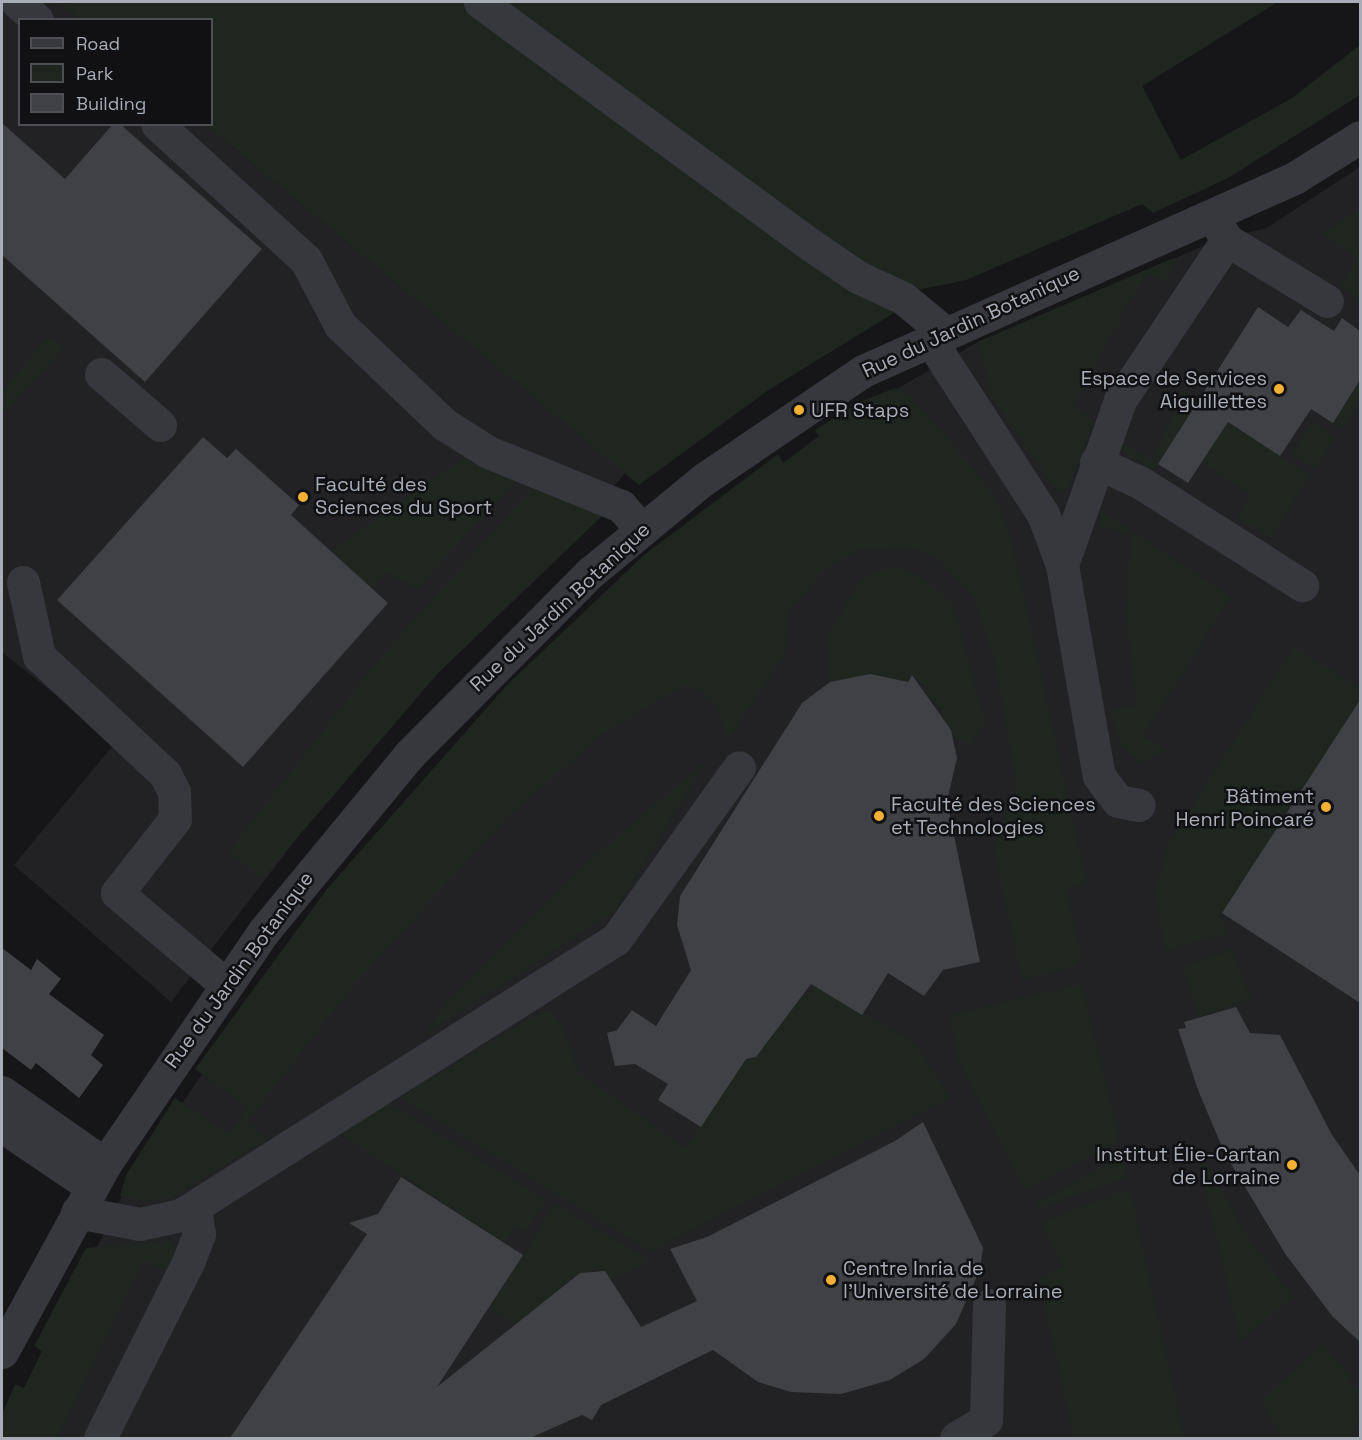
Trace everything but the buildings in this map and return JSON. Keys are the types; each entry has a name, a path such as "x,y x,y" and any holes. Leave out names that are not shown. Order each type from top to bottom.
{"street":[{"path":"17,2 35,18"},
{"path":"480,2 811,245 858,277 903,298 936,334 1028,486 1062,565 1100,776 1118,801 1139,806"},
{"path":"159,126 306,260 346,332 444,424 488,452 621,506 641,529"},
{"name":"Rue du Jardin Botanique","path":"2,1352 91,1188 225,984 410,755 541,619 641,529 799,411 936,334 1219,228 1360,137"},
{"path":"1062,565 1096,462 1120,400 1219,228 1328,301"},
{"path":"101,374 160,425"},
{"path":"1096,462 1141,483 1302,585"},
{"path":"22,582 39,656 165,774 174,792 176,819 117,893 225,984"},
{"path":"2,1126 140,1224 162,1222 195,1208 616,939 739,767"},
{"path":"2,1092 91,1188"},
{"path":"100,1438 189,1260 199,1234 195,1208"},
{"path":"956,1438 986,1420 989,1305"}],"shaded area":[{"name":"Faculté des Sciences du Sport","path":"2,2 59,2 79,18 18,18 18,126 207,126 625,473 597,507 605,513 439,672 344,777 171,1002 14,865 115,743 2,652"},
{"name":"Faculté des Sciences et Technologies","path":"1360,167 1360,1438 5,1438 128,1183 268,977 883,397 978,342 1225,237 1265,229"}],"green space":[{"path":"59,2 1278,2 1142,86 1181,160 1292,98 1360,45 1360,95 1228,178 1153,213 1142,204 966,280 918,290 888,306 894,313 767,391 639,485 207,126 213,126 213,18 79,18"},
{"path":"1360,209 1360,299 1340,286 1358,258 1321,234"},
{"path":"1171,259 1177,261 1165,282 1150,273 1129,301 1118,320 1122,323 1119,329 1114,327 1073,407 1094,422 1068,489 1056,490 991,394 978,342"},
{"path":"49,336 64,347 2,416 2,391"},
{"path":"1360,380 1360,400 1342,429 1333,423"},
{"path":"895,388 911,397 973,468 995,498 1010,534 1087,884 1066,888 1081,958 1075,967 1022,980 994,849 1017,784 994,659 974,598 938,558 914,548 858,550 824,570 788,613 786,651 727,740 717,705 700,689 683,686 604,733 509,815 357,981 246,1123 266,1136 264,1141 172,1197 148,1202 120,1196 126,1175 175,1098 229,1134 248,1107 195,1069 327,889 507,685 644,555 778,454 783,463 819,436 815,430 860,402"},
{"path":"1184,391 1310,476 1270,538 1237,517 1251,494 1171,443 1153,470 1122,450 1122,442 1152,460"},
{"path":"1312,422 1336,437 1315,469 1292,453"},
{"path":"472,452 522,473 417,589 386,572 371,588 331,551"},
{"path":"539,481 601,517 439,672 262,879 229,851 379,659"},
{"path":"1101,511 1231,597 1143,735 1165,751 1141,764 1121,746 1111,709 1137,705 1126,615 1131,534 1098,527"},
{"path":"882,569 902,569 923,578 952,603 985,721 970,745 953,736 940,708 924,693 928,688 911,677 906,684 870,674 830,682 827,636 862,579"},
{"path":"1294,646 1360,689 1360,700 1222,913 1227,933 1165,951 1155,890 1168,845"},
{"path":"707,760 614,912 422,1036 450,1000 573,875"},
{"path":"1232,949 1251,999 1199,1017 1183,966"},
{"path":"1082,984 1120,1141 1025,1190 958,1060 950,1015"},
{"path":"816,987 914,1042 950,1098 650,1251 400,1097 548,1008 563,1026 579,1073 686,1148 746,1059 756,1057 781,1018"},
{"path":"388,1103 546,1200 526,1232 516,1226 504,1243 340,1134"},
{"path":"1195,1143 1249,1239 1293,1297 1240,1341"},
{"path":"1123,1156 1128,1178 1037,1209 1036,1203"},
{"path":"1126,1190 1131,1194 1184,1438 1074,1438 1039,1280 1063,1266 1041,1222"},
{"path":"555,1204 651,1261 610,1280 605,1271 596,1270 574,1276 552,1295 528,1331 490,1308"},
{"path":"170,1241 177,1249 167,1273 143,1260 57,1438 2,1438 2,1414 15,1384 24,1388 42,1351 34,1346 86,1248"},
{"path":"1322,1345 1352,1376 1347,1384 1360,1391 1360,1418 1349,1438 1283,1438 1261,1400"}],"place":[{"name":"Espace de Services Aiguillettes","path":"1279,389"},
{"name":"UFR Staps","path":"799,410"},
{"name":"Faculté des Sciences du Sport","path":"303,497"},
{"name":"Bâtiment Henri Poincaré","path":"1326,807"},
{"name":"Faculté des Sciences et Technologies","path":"879,816"},
{"name":"Institut Élie-Cartan de Lorraine","path":"1292,1165"},
{"name":"Centre Inria de l'Université de Lorraine","path":"831,1280"}]}
